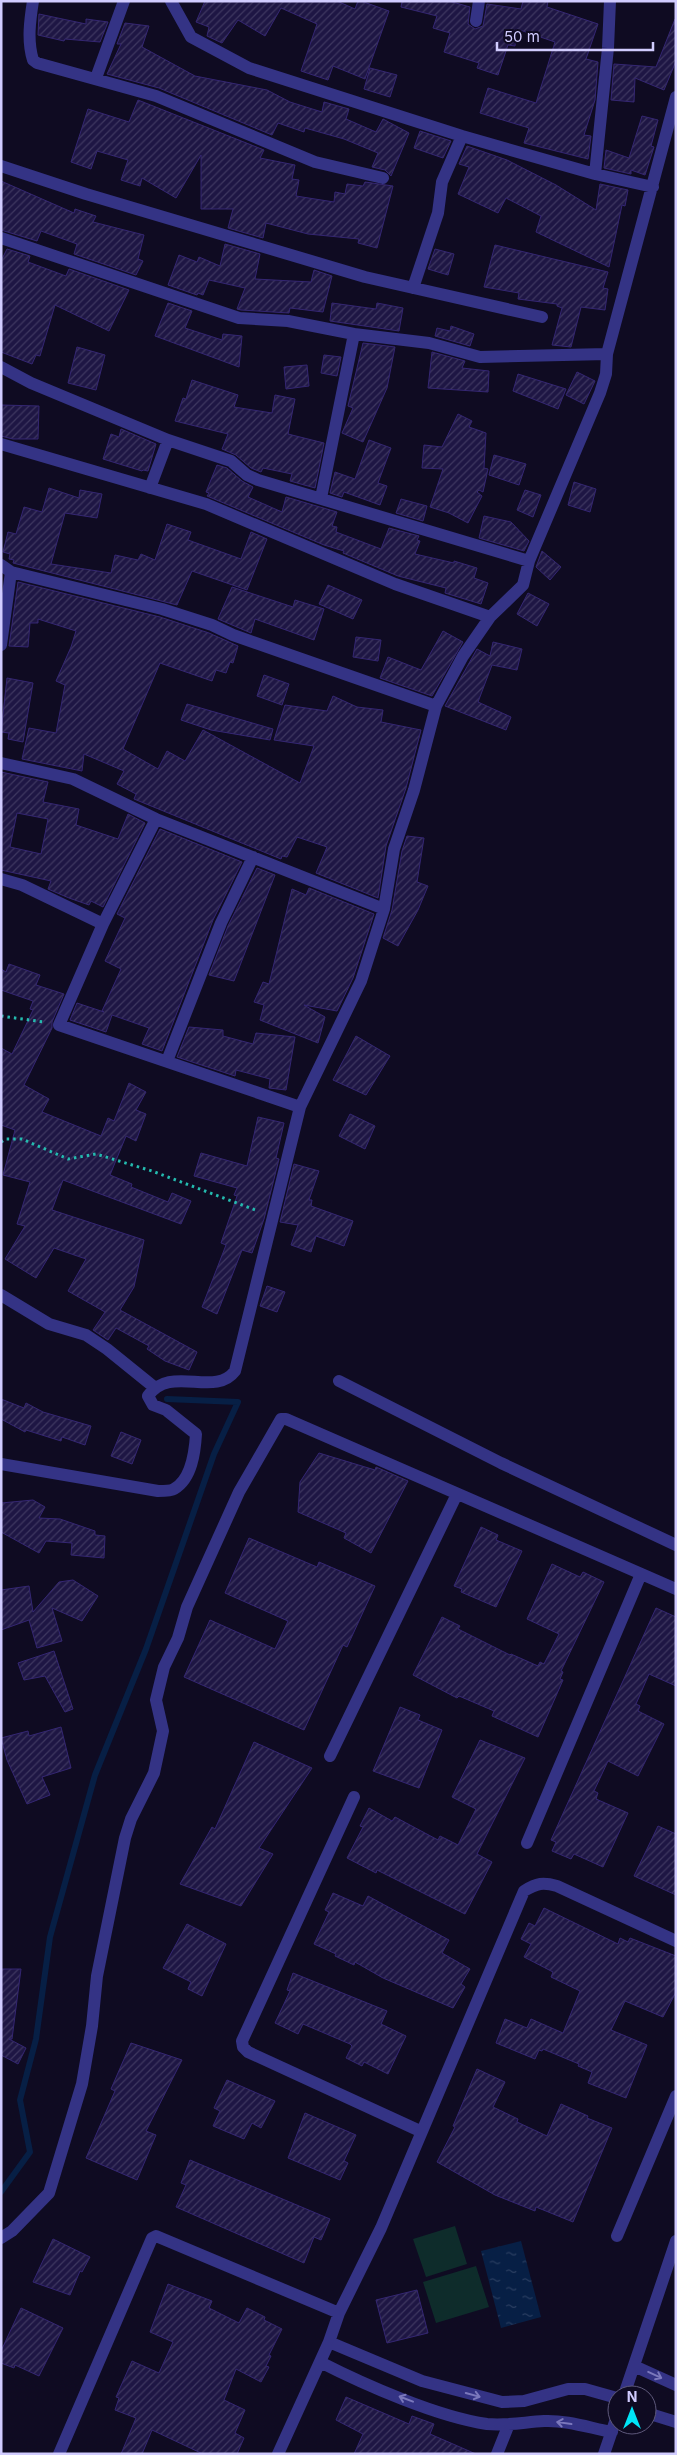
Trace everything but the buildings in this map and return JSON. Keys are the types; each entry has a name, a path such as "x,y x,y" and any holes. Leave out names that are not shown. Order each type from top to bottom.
{"street":[{"path":"33,1 30,24 33,60 156,96 315,162 383,178"},
{"path":"96,78 124,1"},
{"path":"171,1 191,37 249,68 462,136 595,174 653,186"},
{"path":"476,21 479,1"},
{"path":"595,174 608,48 610,1"},
{"path":"1,1464 158,1491 174,1489 184,1479 195,1455 196,1434 166,1410 153,1405 148,1396 154,1387 178,1380 220,1381 229,1379 235,1371 300,1107 361,982 384,909 392,857 414,790 436,706 463,656 490,617 523,585 529,561 600,393 606,374 607,354 676,97"},
{"path":"413,288 438,213 442,182 462,136"},
{"path":"1,166 86,194 337,269 542,317"},
{"path":"1,238 239,318 288,322 354,334 429,343 480,357 607,354"},
{"path":"321,498 354,334"},
{"path":"1,368 31,383 168,440 231,461 247,475 258,480 529,561"},
{"path":"150,488 168,440"},
{"path":"1,444 206,504 395,584 490,617"},
{"path":"1,645 6,569 162,609 436,706"},
{"path":"1,763 73,780 156,819 384,909"},
{"path":"156,819 103,924 59,1025 300,1107"},
{"path":"167,1061 221,923 253,857"},
{"path":"1,879 22,885 103,924"},
{"path":"1,1295 49,1324 86,1335 107,1349 154,1387"},
{"path":"339,1381 501,1463 676,1545"},
{"path":"1,2238 12,2231 49,2193 82,2084 101,1952 125,1838 131,1819 154,1773 163,1731 156,1700 164,1667 178,1638 187,1607 239,1492 281,1420 286,1420 676,1589"},
{"path":"330,1756 457,1494"},
{"path":"526,1843 641,1574"},
{"path":"354,1797 242,2042 242,2047 248,2052 420,2131"},
{"path":"278,2454 330,2342 339,2313 381,2228 420,2131 524,1891 536,1883 544,1882 557,1886 676,1941"},
{"path":"617,2236 676,2096"},
{"path":"59,2454 152,2238 156,2236 339,2313"},
{"path":"627,2385 676,2241"},
{"path":"330,2342 422,2382 502,2402 524,2400 568,2390 585,2390 607,2396"},
{"path":"320,2362 402,2398 460,2419 522,2425 543,2421 563,2422 607,2431"},
{"path":"634,2366 676,2385"},
{"path":"657,2415 676,2422"},
{"path":"497,2454 509,2424"},
{"path":"604,2454 611,2435"}],"path":[{"path":"1,1016 59,1025"},
{"path":"1,1142 6,1138 22,1139 68,1159 96,1154 152,1171 273,1216"}],"green space":[{"path":"455,2226 467,2264 426,2277 413,2239"},
{"path":"476,2266 489,2307 436,2323 423,2282"}],"water":[{"path":"521,2241 541,2317 501,2328 481,2251"}],"waterway":[{"path":"1,2192 30,2152 20,2100 36,2039 50,1937 95,1775 146,1649 214,1454 238,1402 167,1399"}]}
